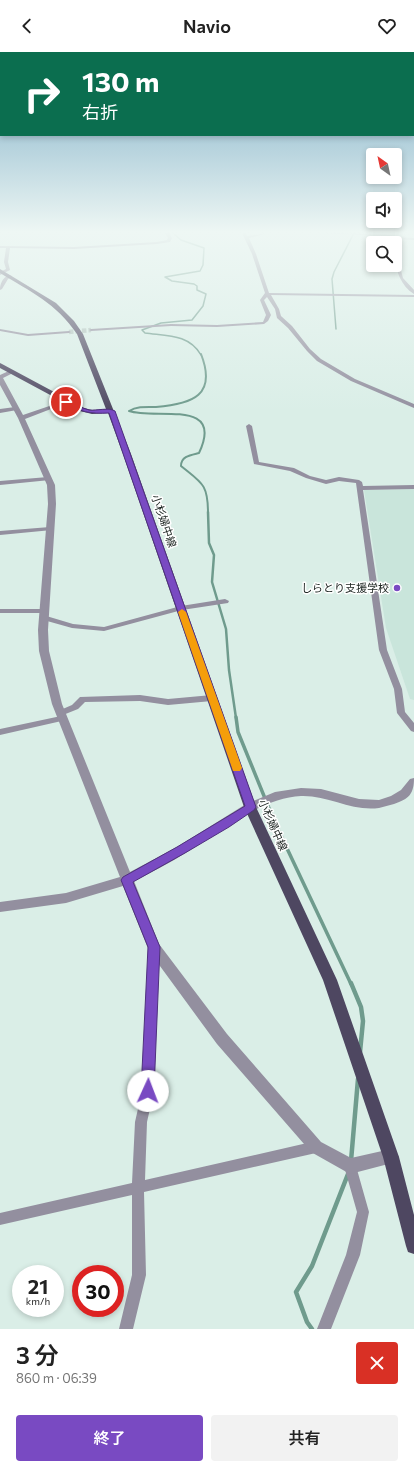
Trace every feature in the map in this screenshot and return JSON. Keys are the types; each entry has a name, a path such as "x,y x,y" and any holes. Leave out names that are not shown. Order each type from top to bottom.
{"main road":[{"name":"小杉婦中線","path":"37,293 53,302 71,319 80,334 112,411 250,807 330,980 391,1157 414,1246"},
{"path":"0,365 82,410 92,412 112,411"}],"street":[{"path":"267,294 414,295"},
{"path":"91,330 155,326 241,325 264,323 268,320 269,316 262,300 267,294"},
{"path":"267,294 278,308 279,317 290,325 306,346 319,359 356,381 414,406"},
{"path":"0,330 28,335 69,332"},
{"path":"11,372 0,378 21,418 51,485 52,504 42,614 44,651 62,716 126,880 154,947 222,1039 316,1147 350,1166 391,1157"},
{"path":"21,418 66,402"},
{"path":"0,411 15,409"},
{"path":"249,426 256,463 292,469 308,477 326,482 339,480 359,482 383,650 398,689 401,713 414,728"},
{"path":"0,482 48,479"},
{"path":"360,488 414,487"},
{"path":"0,532 50,529"},
{"path":"0,611 42,614 72,626 104,629 181,608 225,601"},
{"path":"0,732 62,716 83,699 140,698 168,702 212,698"},
{"path":"0,907 66,898 126,880 187,847 250,807 279,795 301,792 321,792 359,803 379,804 395,799 405,793 414,782"},
{"path":"126,1329 139,1275 138,1186 140,1122 148,1091 154,947"},
{"path":"0,1219 212,1169 255,1162 316,1147"},
{"path":"324,1329 353,1255 363,1212 350,1166"}],"shaded area":[{"name":"しらとり支援学校","path":"414,489 414,700 410,699 386,628 364,490"}],"waterway":[{"path":"201,355 190,343 177,337 145,333 142,330 161,323 192,320 203,306 206,294 203,293"},
{"path":"333,293 336,329"},
{"path":"201,354 206,379 204,388 198,395 191,400 169,406 146,407 132,409 129,411 184,415 195,418 203,424 205,436 199,453 185,458 181,463 181,466 194,476 205,490 208,503 208,512"},
{"path":"208,512 209,543 214,555 212,582 226,629 229,670 236,718"},
{"path":"236,717 238,732 275,823 351,984"},
{"path":"351,983 361,1007 363,1021 360,1052"},
{"path":"351,1161 358,1079"},
{"path":"312,1329 307,1322 296,1292 312,1266 348,1174"}],"tunnel":[{"path":"69,332 91,330"}],"slow traffic":[{"path":"182,612 237,768"}],"place":[{"name":"しらとり支援学校","path":"397,588"}],"route":[{"path":"66,402 82,410 92,412 112,411 250,807 225,824 181,850 126,880 154,947 148,1091"}]}
